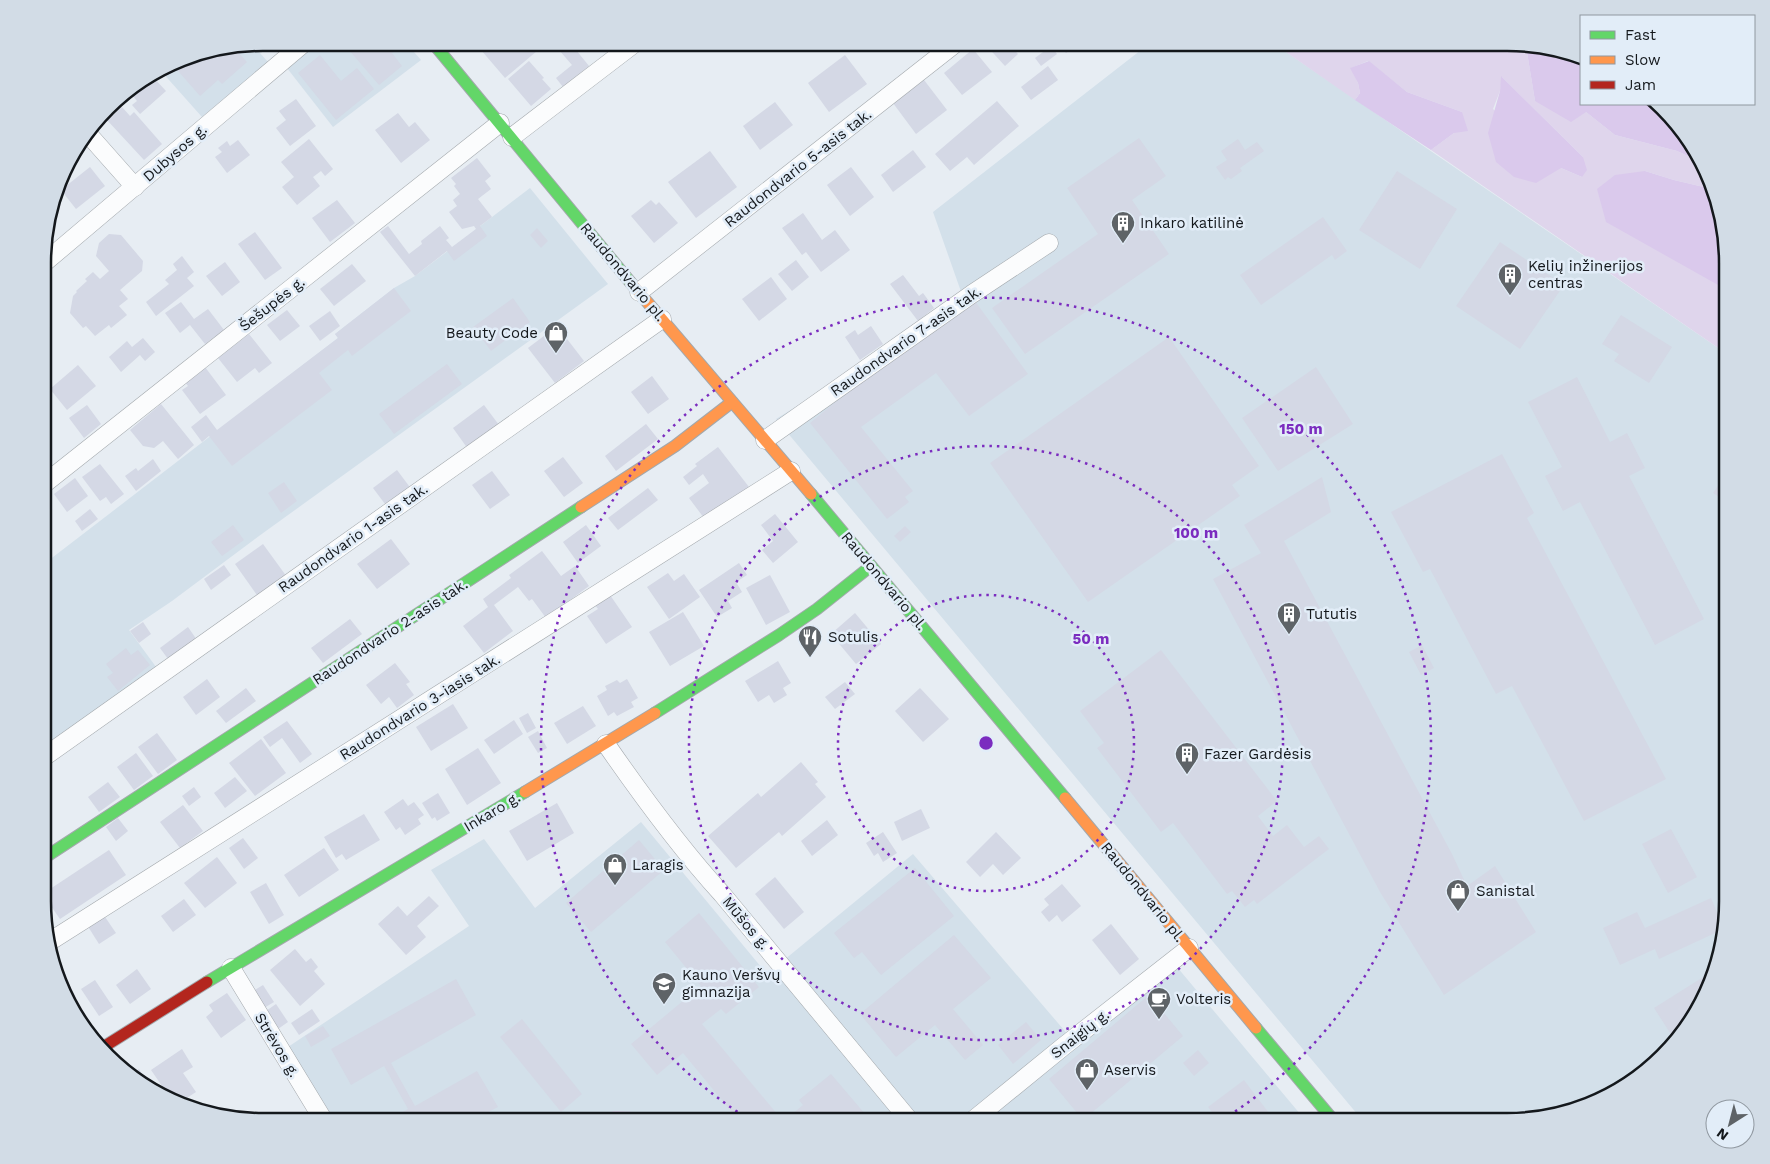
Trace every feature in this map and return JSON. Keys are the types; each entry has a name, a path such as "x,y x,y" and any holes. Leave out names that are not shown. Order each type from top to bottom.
{"street":[{"name":"Dubysos g.","path":"52,257 294,51"},
{"name":"Raudondvario pl.","path":"440,51 639,292 792,471 1327,1113"},
{"name":"Šešupės g.","path":"51,479 506,130 621,51"},
{"name":"Raudondvario 5-asis tak.","path":"639,292 945,51"},
{"path":"92,138 135,187"},
{"name":"Raudondvario 7-asis tak.","path":"765,440 972,294 1049,243"},
{"name":"Raudondvario 1-asis tak.","path":"51,752 662,319"},
{"name":"Raudondvario 2-asis tak.","path":"51,853 675,446 732,402"},
{"name":"Raudondvario 3-iasis tak.","path":"55,939 792,471"},
{"name":"Inkaro g.","path":"108,1044 231,968 606,744 779,635 817,609 871,566"},
{"name":"Mūšos g.","path":"606,744 692,861 728,901 903,1113"},
{"name":"Snaigių g.","path":"982,1113 1189,948"},
{"name":"Strėvos g.","path":"231,968 319,1113"}],"shaded area":[{"path":"259,51 268,62 202,117 165,76 182,67 209,58"},
{"path":"309,51 413,51 421,60 333,127 287,68"},
{"path":"1140,51 1285,51 1719,349 1719,900 1717,928 1712,955 1703,982 1690,1007 1675,1030 1657,1051 1636,1069 1588,1097 1548,1109 1506,1113 1356,1113 776,419 965,303 933,212"},
{"path":"1285,51 1527,53 1535,101 1586,112 1615,135 1677,151 1690,157 1705,187 1645,171 1719,283 1719,348 1431,150 1454,133 1462,112 1407,92 1368,61 1351,68 1358,83 1360,93 1355,100","holes":["1502,77 1583,157 1582,177 1561,168 1493,109 1500,91"]},
{"path":"1527,53 1548,55 1580,65 1580,105 1647,105 1657,113 1675,134 1690,157 1677,151 1615,135 1586,112 1571,122 1535,101"},
{"path":"1369,61 1407,92 1462,112 1468,131 1454,133 1431,150 1355,100 1360,93 1358,83 1350,68"},
{"path":"1501,76 1583,157 1587,170 1582,177 1561,168 1536,183 1514,177 1496,162 1488,133 1500,91"},
{"path":"1645,171 1705,187 1715,222 1719,286 1606,222 1597,189 1615,175"},
{"path":"530,188 608,284 172,601 129,630 159,671 51,747 51,559 338,338 335,334 394,288 415,276"},
{"path":"641,822 767,974 913,854 1076,1044 1177,967 1299,1113 313,1113 276,1055 469,926 431,870 484,839 535,908"},
{"path":"615,1111 636,1113 608,1113"}],"building":[{"path":"350,51 394,52 392,53 402,66 379,85"},
{"path":"482,51 537,51 505,78"},
{"path":"560,51 577,51 589,66 563,87 556,78 572,65"},
{"path":"971,51 975,51 992,72 962,95 944,73"},
{"path":"991,51 1015,51 1018,54 1005,66"},
{"path":"1044,51 1055,51 1057,54 1041,66 1035,58"},
{"path":"236,53 238,53 247,62 222,84 218,80 200,96 177,70 209,58"},
{"path":"320,55 341,81 357,68 374,89 336,120 298,73"},
{"path":"845,55 867,84 829,112 808,83"},
{"path":"529,61 551,89 531,106 508,79"},
{"path":"1048,66 1058,80 1031,100 1021,87"},
{"path":"924,80 947,110 916,134 893,103"},
{"path":"156,81 166,91 140,114 132,105 137,101 133,96"},
{"path":"296,99 316,126 290,146 276,128 286,120 279,111"},
{"path":"997,101 1019,126 974,165 967,157 950,171 935,154"},
{"path":"775,102 793,125 760,150 743,126"},
{"path":"122,107 130,116 134,112 162,144 144,160 108,119"},
{"path":"398,113 409,127 415,122 430,140 401,163 375,130"},
{"name":"Inkaro katilinė","path":"1139,138 1166,176 1132,200 1169,254 1025,354 992,308 1098,234 1067,188"},
{"path":"309,139 333,169 325,176 321,171 313,177 320,186 297,205 282,187 294,177 281,162"},
{"path":"1238,139 1245,150 1257,142 1264,151 1240,168 1242,171 1231,179 1228,177 1225,180 1216,167 1227,160 1221,151"},
{"path":"238,140 250,155 227,173 215,157 222,152 218,148 227,141 230,146"},
{"path":"913,150 926,167 893,192 881,175"},
{"path":"710,151 737,187 696,218 668,182"},
{"path":"477,158 491,176 485,181 491,189 478,199 492,217 480,226 487,236 454,261 447,251 415,276 380,232 388,226 409,254 422,244 421,241 440,226 449,238 446,240 452,247 476,229 474,226 462,229 449,212 457,206 453,200 460,194 451,178"},
{"path":"90,167 105,186 76,209 64,193 66,186"},
{"path":"851,167 874,197 850,216 827,185"},
{"path":"1397,171 1457,209 1420,269 1359,230"},
{"path":"337,200 355,223 330,242 312,218"},
{"path":"651,200 656,205 659,202 678,223 654,243 631,216"},
{"path":"803,213 822,240 835,230 850,250 821,272 806,252 802,255 782,228"},
{"path":"1323,217 1347,251 1335,260 1332,255 1261,305 1240,275"},
{"path":"537,228 548,241 541,248 530,235"},
{"path":"255,232 282,268 265,280 238,244"},
{"path":"109,234 121,235 143,261 142,271 120,290 128,299 119,306 127,315 111,328 109,325 95,336 86,326 83,328 70,313 73,296 87,281 85,279 93,272 100,279 109,271 96,256 99,243"},
{"name":"Kelių inžinerijos centras","path":"1500,242 1564,285 1520,349 1456,306"},
{"path":"182,256 194,272 187,278 194,286 156,316 146,302 169,284 165,280 177,270 173,264"},
{"path":"796,260 809,277 792,291 778,274"},
{"path":"225,262 240,282 222,296 206,276"},
{"path":"352,264 366,281 334,306 320,289"},
{"path":"903,275 919,296 923,293 934,308 918,321 890,284"},
{"path":"771,277 787,299 759,321 742,299"},
{"path":"394,288 411,311 352,356 348,350 319,373 332,390 232,466 209,436 202,442 191,427 206,415 217,430 338,338 335,334"},
{"path":"513,298 530,322 491,351 473,327"},
{"path":"975,301 1028,374 969,416 936,373 861,427 913,491 905,497 909,502 887,519 810,423 839,399 837,396"},
{"path":"181,302 194,319 208,309 224,330 205,344 190,325 180,333 165,313"},
{"path":"287,310 300,326 280,341 267,325"},
{"path":"330,311 340,326 320,341 309,326"},
{"path":"1621,315 1672,347 1649,383 1614,361 1619,354 1602,344"},
{"name":"Beauty Code","path":"557,326 584,361 555,383 528,348"},
{"path":"871,326 883,344 860,360 845,337 855,330 858,335"},
{"path":"249,334 272,363 259,373 255,368 237,382 218,358"},
{"path":"1169,337 1259,466 1232,485 1240,496 1088,602 990,463"},
{"path":"143,338 155,352 145,361 140,355 121,372 109,357 127,341 132,347"},
{"path":"447,364 462,384 394,434 379,414"},
{"path":"78,365 96,386 67,410 51,388"},
{"path":"205,367 226,395 200,414 182,390 188,386 185,382"},
{"path":"1316,367 1353,424 1278,471 1242,418"},
{"path":"652,376 669,399 648,414 631,392"},
{"path":"1577,377 1610,442 1627,433 1645,468 1629,476 1704,619 1655,645 1580,502 1563,511 1545,476 1562,467 1528,402"},
{"path":"161,404 194,445 178,459 163,441 154,448 143,446 130,430"},
{"path":"87,405 101,424 84,438 69,418"},
{"path":"484,405 499,425 468,449 453,428"},
{"path":"646,424 658,439 616,471 605,456"},
{"path":"718,447 749,487 704,518 689,498 709,483 703,474 689,485 683,477 697,466 695,464"},
{"path":"1502,454 1534,513 1527,518 1666,779 1584,821 1512,686 1496,694 1430,569 1423,572 1391,512"},
{"path":"563,457 583,483 564,497 544,471"},
{"path":"153,459 161,471 136,491 125,476 136,468 138,471"},
{"path":"100,464 124,494 111,504 106,497 100,501 82,477"},
{"path":"397,470 412,490 388,508 373,488"},
{"path":"492,471 510,495 490,509 472,485"},
{"path":"1322,477 1331,512 1284,541 1452,854 1467,886 1495,866 1536,932 1444,995 1380,892 1213,579 1261,553 1244,525"},
{"path":"75,478 88,496 67,512 54,494"},
{"path":"284,482 297,501 281,513 268,493"},
{"path":"1719,484 1719,497 1713,493"},
{"path":"648,488 658,500 618,530 608,518"},
{"path":"90,509 98,519 82,531 75,521"},
{"path":"775,514 798,542 773,563 762,550 773,541 761,525"},
{"path":"233,525 244,540 222,556 211,542"},
{"path":"586,525 601,546 578,563 563,542"},
{"path":"905,526 911,532 900,542 894,536"},
{"path":"391,539 410,564 377,589 357,564"},
{"path":"263,544 287,577 259,598 235,564"},
{"path":"542,551 561,576 575,566 589,586 546,618 532,599 529,601 518,587 494,605 513,631 484,653 463,626 488,607 483,599 511,578 509,575"},
{"path":"739,563 747,575 736,582 742,592 728,601 732,608 717,617 699,590"},
{"path":"224,565 231,575 211,590 204,579"},
{"path":"668,573 674,581 684,574 700,597 669,619 647,587"},
{"path":"770,575 790,612 766,625 746,588"},
{"path":"610,595 632,627 606,644 587,616 598,609 595,605"},
{"path":"683,612 704,646 670,666 649,632"},
{"path":"855,613 881,644 856,664 831,634"},
{"path":"350,619 362,634 323,663 311,648"},
{"path":"143,622 151,634 139,643 130,631"},
{"path":"188,627 199,643 171,663 160,648"},
{"path":"1422,645 1434,668 1421,675 1409,652"},
{"path":"126,648 131,655 138,650 150,665 118,691 107,677 113,673 106,664"},
{"name":"Fazer Gardėsis","path":"1161,650 1277,801 1258,816 1273,836 1287,825 1304,847 1319,836 1329,849 1257,904 1254,900 1245,907 1232,891 1227,894 1173,823 1161,832 1097,748 1104,743 1080,711"},
{"path":"778,661 791,683 783,688 787,695 774,703 769,695 758,702 745,681"},
{"path":"395,663 410,682 406,684 414,695 397,708 389,697 381,704 366,685"},
{"path":"207,679 220,697 196,715 183,697"},
{"path":"627,679 638,698 631,702 634,707 617,716 614,712 608,716 597,696 607,690 605,686 617,680 620,683"},
{"path":"845,682 855,694 835,709 825,697"},
{"path":"246,688 256,701 226,723 216,711"},
{"path":"920,688 949,719 923,742 895,711"},
{"path":"453,704 468,728 431,751 416,727"},
{"path":"583,706 596,726 567,744 554,723"},
{"path":"528,713 536,728 527,733 519,718"},
{"path":"514,720 523,734 494,754 484,740"},
{"path":"287,721 312,754 300,763 282,738 270,747 263,737"},
{"path":"538,731 547,748 538,753 528,737"},
{"path":"157,733 177,760 158,774 138,747"},
{"path":"261,739 286,773 255,796 229,763"},
{"path":"478,748 501,783 467,805 445,769"},
{"path":"136,753 153,776 134,790 117,767"},
{"path":"801,762 818,782 815,784 826,797 782,836 779,832 736,868 708,836 758,793 761,797"},
{"path":"235,777 247,791 225,808 214,793"},
{"path":"108,782 120,797 99,812 88,797"},
{"path":"194,787 201,797 189,806 182,796"},
{"path":"438,793 450,813 437,821 435,817 432,819 422,803"},
{"path":"403,799 408,806 414,802 424,815 418,819 421,824 405,835 400,827 396,830 384,812"},
{"path":"557,803 574,833 527,861 509,831"},
{"path":"183,805 203,831 180,848 160,822"},
{"path":"921,809 930,828 902,841 894,822"},
{"path":"364,814 380,840 346,860 342,854 336,858 324,837"},
{"path":"118,818 128,831 116,841 106,827"},
{"path":"827,820 838,835 812,856 801,841"},
{"path":"1671,829 1697,877 1668,893 1642,844"},
{"path":"883,832 897,853 883,862 878,853 874,856 866,843"},
{"path":"996,832 1021,858 1003,875 993,864 980,877 966,862"},
{"path":"243,838 258,858 244,869 229,848"},
{"name":"Laragis","path":"639,840 664,870 591,932 566,903"},
{"path":"324,848 339,870 299,897 284,875"},
{"path":"109,850 126,875 60,919 51,907 51,888"},
{"path":"217,857 237,883 205,908 184,883"},
{"path":"915,868 954,916 881,975 862,952 854,958 834,933"},
{"path":"775,877 804,912 784,929 755,894"},
{"path":"266,883 284,915 269,924 250,892"},
{"path":"1062,884 1081,906 1062,922 1057,915 1049,922 1041,912 1049,905 1044,899"},
{"path":"429,896 439,906 417,926 426,937 406,955 378,924 398,906 407,916"},
{"path":"1711,898 1718,915 1716,933 1659,959 1655,949 1620,965 1603,928 1637,912 1645,928"},
{"path":"184,899 196,915 173,932 161,916"},
{"path":"699,913 759,987 726,1014 721,1009 702,1024 776,1113 732,1113 683,1053 657,1075 631,1044 701,986 665,942"},
{"path":"103,914 116,933 99,944 87,925"},
{"path":"1111,924 1139,959 1120,975 1092,940"},
{"path":"954,935 991,978 953,1009 983,1045 965,1060 935,1025 896,1057 860,1014"},
{"path":"295,949 306,962 311,958 318,967 314,971 325,984 300,1006 270,970"},
{"path":"137,969 151,989 130,1004 116,985"},
{"path":"1705,976 1690,1007 1671,1034 1654,1008"},
{"path":"456,979 476,1015 391,1063 415,1106 477,1071 498,1107 486,1113 401,1113 408,1109 384,1066 351,1085 331,1049"},
{"path":"95,980 113,1007 99,1016 81,989"},
{"path":"263,985 274,1002 264,1008 253,991"},
{"path":"227,993 246,1020 221,1038 206,1017 213,1011 209,1005"},
{"path":"1149,995 1183,1036 1091,1113 1077,1113 1049,1079"},
{"path":"276,1004 288,1022 278,1029 266,1011"},
{"path":"312,1009 320,1021 299,1035 291,1023"},
{"path":"522,1019 582,1094 561,1112 500,1037"},
{"path":"1026,1022 1041,1040 1013,1064 998,1045"},
{"path":"323,1026 330,1036 311,1047 305,1036"},
{"path":"182,1049 193,1067 183,1073 196,1092 186,1098 182,1097 163,1087 151,1070"},
{"path":"1198,1050 1209,1063 1194,1076 1183,1063"},
{"path":"831,1074 864,1113 794,1113 803,1105 799,1100"},
{"path":"1244,1080 1269,1113 1213,1113 1208,1107"}],"traffic: fast":[{"path":"440,51 631,283"},
{"path":"811,494 1065,798"},
{"path":"51,853 581,507"},
{"path":"655,713 779,635 817,609 871,566"},
{"path":"207,982 525,792"},
{"path":"1256,1028 1327,1113"}],"traffic: slow":[{"path":"631,283 811,494"},
{"path":"581,507 675,446 732,402"},
{"path":"525,792 655,713"},
{"path":"1065,798 1256,1028"}],"traffic: jam":[{"path":"108,1044 207,982"}],"place":[{"name":"Inkaro katilinė","path":"1123,244"},
{"name":"Kelių inžinerijos centras","path":"1510,296"},
{"name":"Beauty Code","path":"556,354"},
{"name":"Tututis","path":"1289,635"},
{"name":"Sotulis","path":"810,658"},
{"name":"Fazer Gardėsis","path":"1187,775"},
{"name":"Laragis","path":"615,886"},
{"name":"Sanistal","path":"1458,912"},
{"name":"Kauno Veršvų gimnazija","path":"664,1005"},
{"name":"Volteris","path":"1159,1020"},
{"name":"Aservis","path":"1087,1091"}]}
